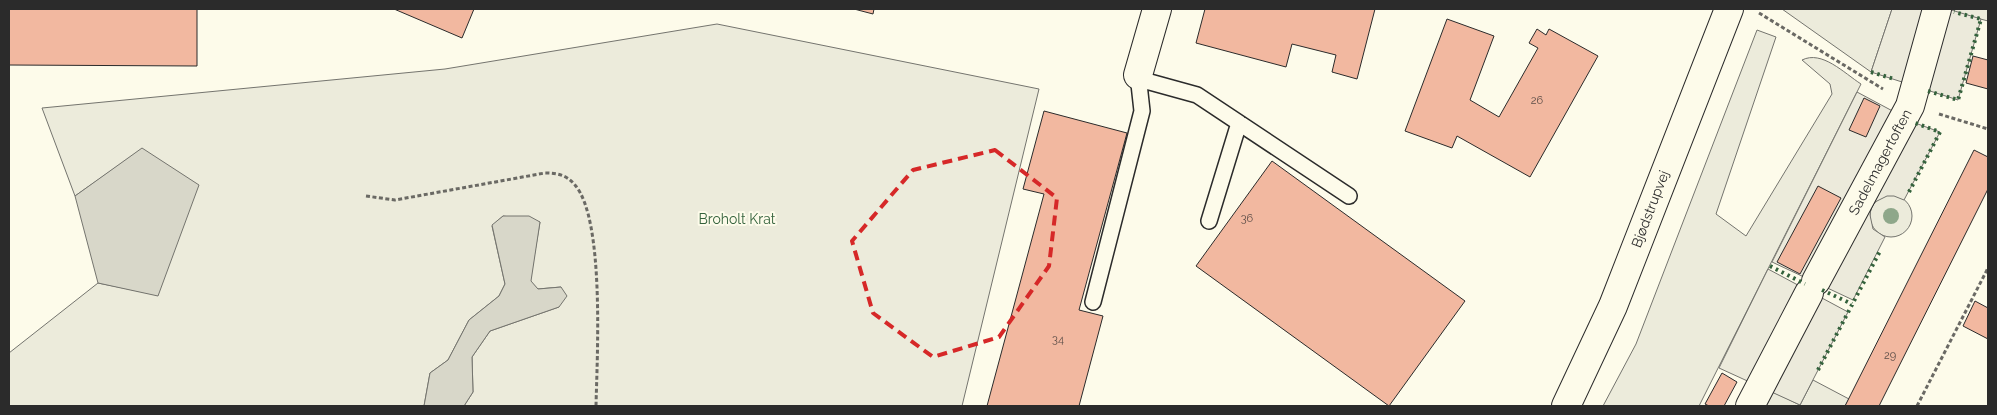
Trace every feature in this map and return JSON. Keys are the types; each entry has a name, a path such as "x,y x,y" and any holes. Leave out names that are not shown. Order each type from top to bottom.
{"street":[{"path":"1139,77 1156,9"},
{"name":"Bjødstrupvej","path":"1566,406 1613,306 1729,9"},
{"name":"Sadelmagertoften","path":"1750,406 1910,106 1937,9"}],"lane":[{"path":"1092,302 1142,111 1139,77 1198,95 1349,196"},
{"path":"1208,221 1239,123"}],"path":[{"path":"1752,9 1910,106 1988,129"},
{"path":"366,196 395,200 545,173 560,174 575,185 587,206 597,267 596,406"},
{"path":"1918,406 1988,270"}],"highlighted area":[{"path":"995,150 1057,198 1049,266 999,337 933,357 873,313 852,241 913,170"}],"green space":[{"path":"1782,9 1892,9 1871,72"},
{"path":"1955,9 1988,9 1988,21 1954,12"},
{"name":"Broholt Krat","path":"717,24 1039,89 962,406 464,406 473,392 472,357 490,331 559,307 561,287 538,289 530,281 540,222 503,216 492,226 505,284 499,296 469,320 448,360 430,373 424,406 9,406 9,353 98,283 158,295 142,149 75,196 42,108 445,69"},
{"path":"1757,30 1776,37 1716,214 1746,236 1832,94 1830,84 1802,60 1817,58 1825,60 1861,84 1699,406 1603,406 1636,344"},
{"path":"1887,195 1895,195 1906,201 1912,216 1906,231 1895,237 1887,237 1876,231 1870,220 1870,212 1876,201"},
{"path":"1813,380 1849,399 1845,406 1765,406 1773,392 1800,405"}],"shaded area":[{"path":"1892,9 1948,9 1981,19 1958,100 1871,72"},
{"path":"1857,92 1915,123 1940,132 1904,200 1894,196 1887,196 1875,202 1871,208 1870,215 1873,229 1885,237 1853,300 1772,262"},
{"path":"142,148 199,185 158,296 98,283 75,196"},
{"path":"503,216 529,216 540,222 531,281 538,289 561,287 567,296 559,307 490,331 472,357 473,392 464,406 424,406 430,373 448,360 469,320 499,296 505,284 492,225"},
{"path":"1768,269 1848,312 1800,405 1719,368"}],"building":[{"path":"9,9 197,9 197,66 9,65"},
{"path":"394,9 474,9 462,38"},
{"path":"854,9 874,9 873,14"},
{"path":"1205,9 1375,9 1357,79 1332,72 1336,55 1292,44 1286,67 1196,43"},
{"path":"1447,19 1494,36 1470,100 1499,117 1538,48 1529,43 1537,29 1546,35 1549,29 1598,56 1530,177 1457,136 1452,148 1405,131"},
{"path":"1973,56 1988,60 1988,89 1966,83"},
{"path":"1864,98 1880,106 1866,137 1849,130"},
{"path":"1044,111 1127,133 1079,310 1103,316 1079,406 987,406 1044,194 1023,189"},
{"path":"1974,150 1988,157 1988,189 1879,406 1845,406"},
{"path":"1272,161 1465,301 1389,406 1196,266"},
{"path":"1818,186 1841,198 1800,274 1777,262"},
{"path":"1975,301 1988,308 1988,339 1963,326"},
{"path":"1722,373 1737,382 1724,406 1709,406 1705,404"}],"hedge":[{"path":"1928,91 1958,100 1981,19 1954,12"},
{"path":"1871,72 1894,79"},
{"path":"1909,192 1940,132 1915,123"},
{"path":"1818,370 1880,251"},
{"path":"1770,266 1805,284"},
{"path":"1822,290 1852,304"}]}
